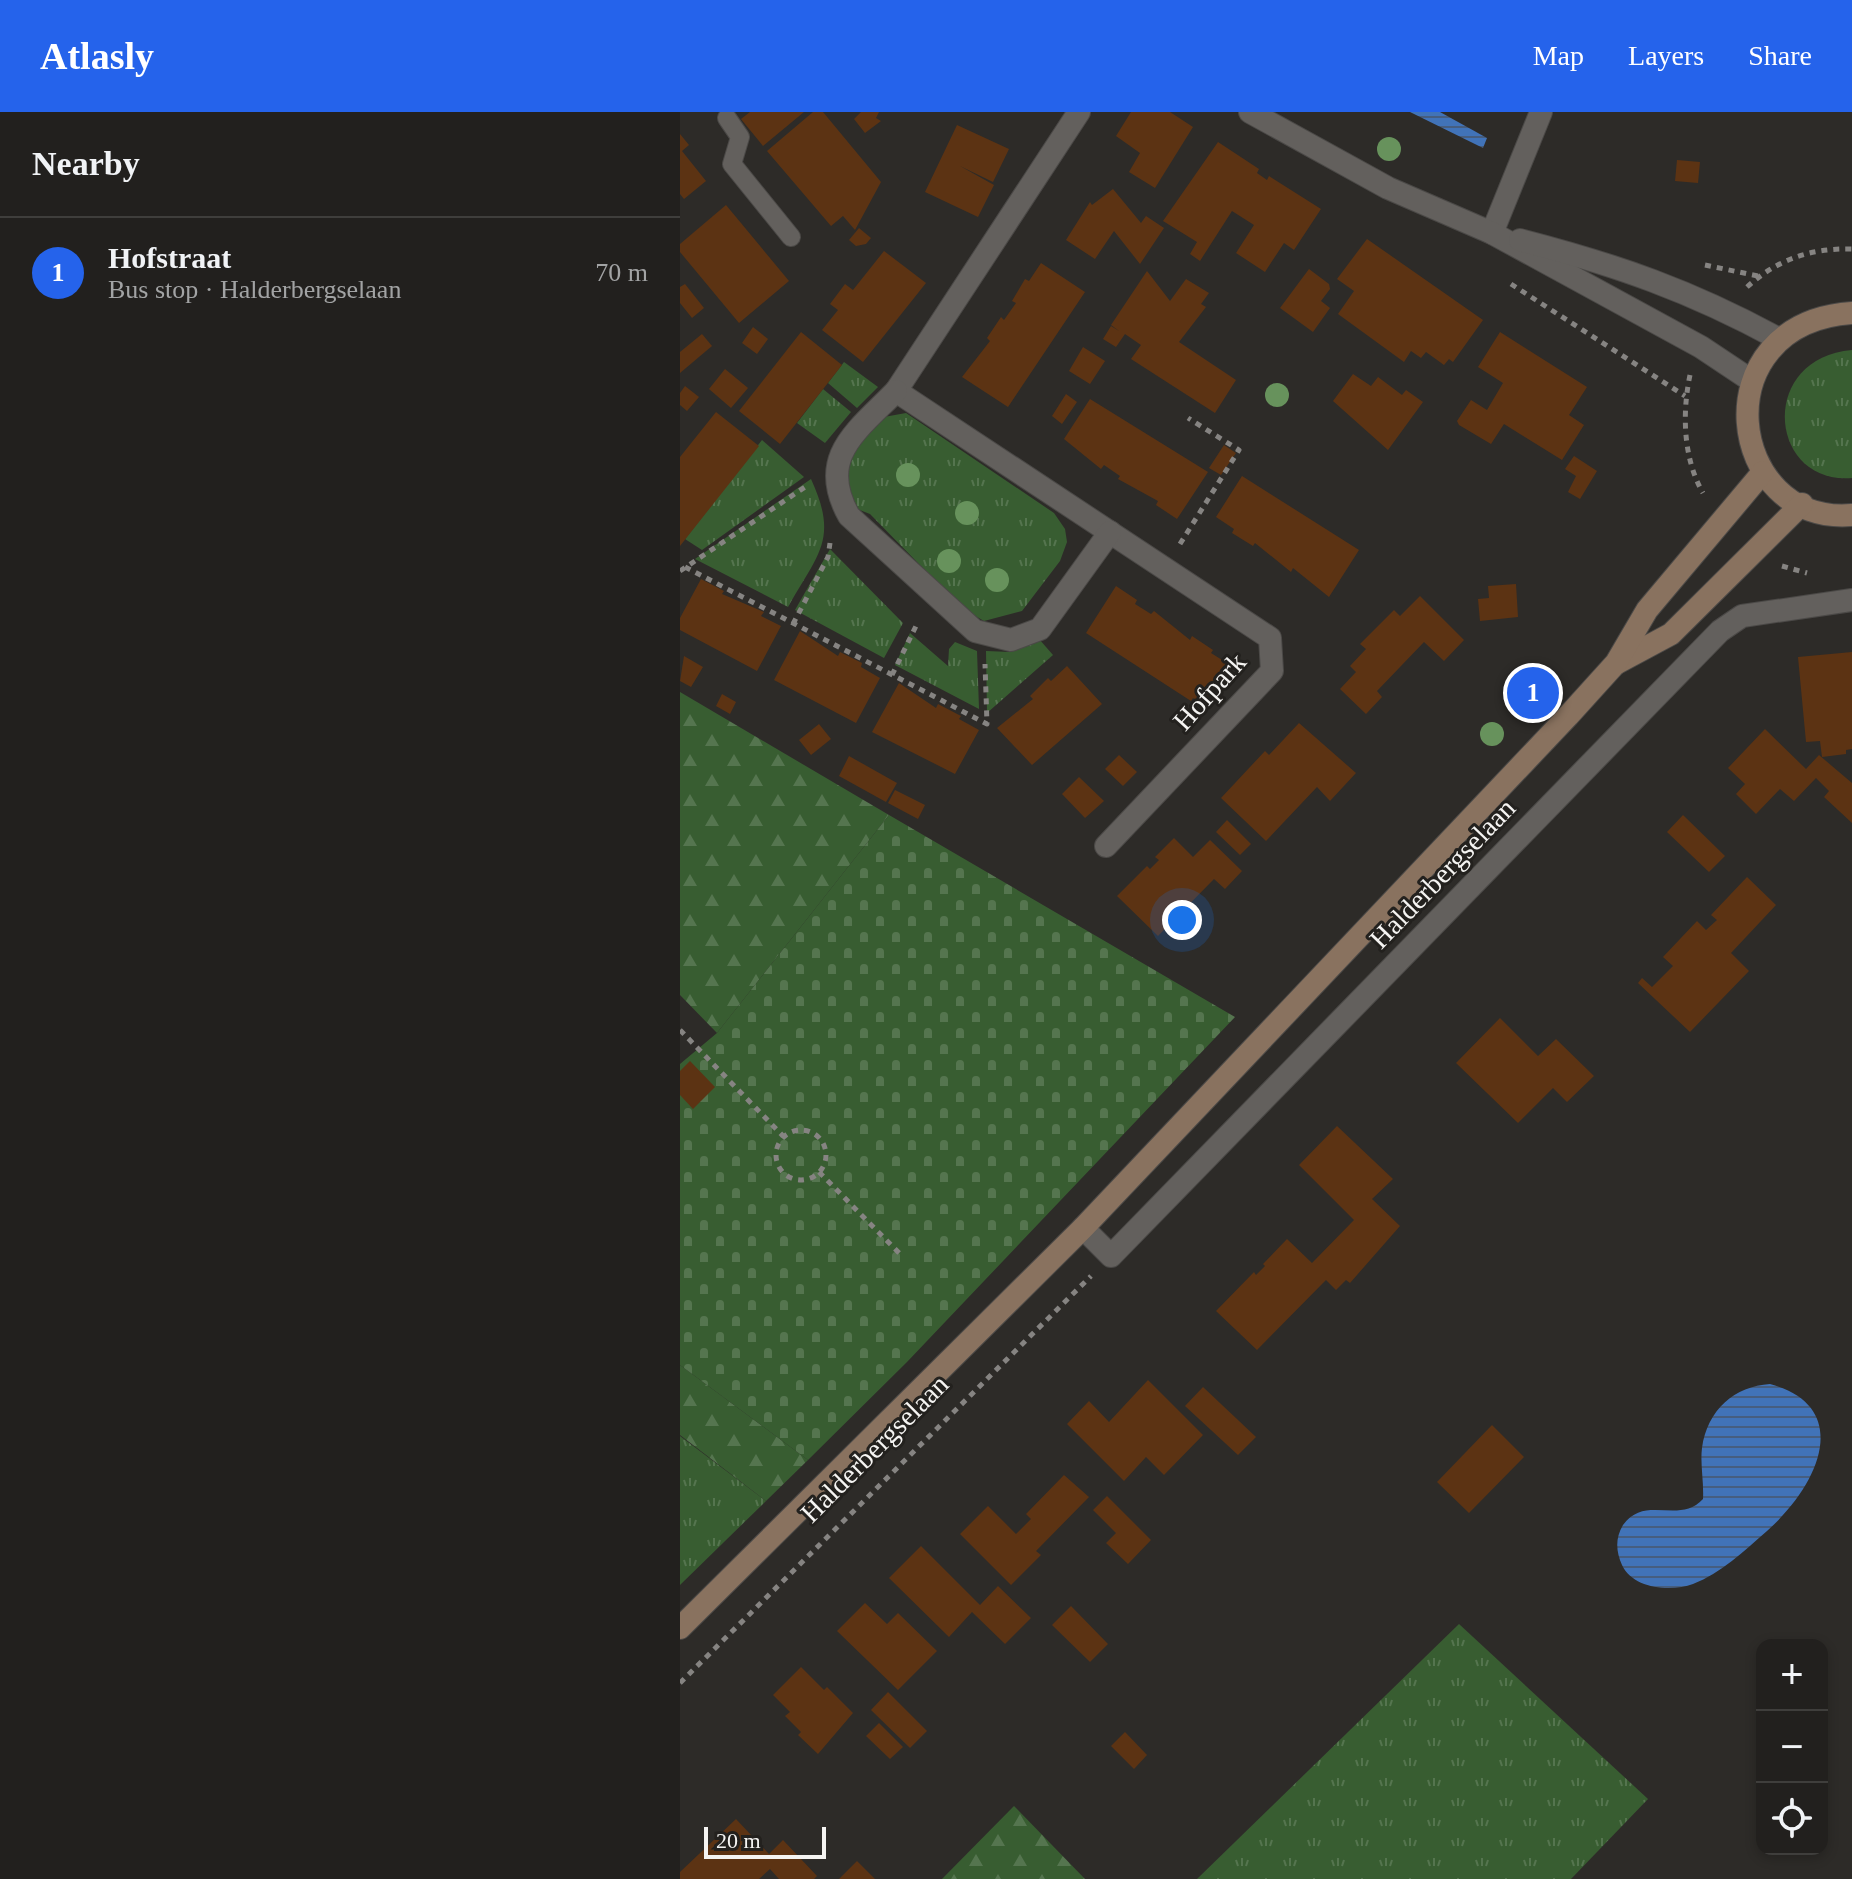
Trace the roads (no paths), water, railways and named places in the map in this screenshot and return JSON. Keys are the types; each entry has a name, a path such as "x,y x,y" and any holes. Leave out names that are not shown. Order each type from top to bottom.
{"main road":[{"path":"1852,313 1825,315 1800,324 1779,339 1762,359 1752,381 1747,404 1747,428 1752,451 1763,472 1779,489 1820,512 1852,515"},
{"name":"Halderbergselaan","path":"680,1628 1083,1228 1616,663 1647,610 1763,472"},
{"name":"Halderbergselaan","path":"1616,663 1671,634 1802,504"}],"street":[{"path":"1079,112 896,391 854,435 836,467 836,493 849,516 975,631 1011,640 1040,629 1110,532"},
{"path":"1250,112 1388,188 1492,233 1701,347 1752,381"},
{"path":"1492,233 1541,112"},
{"path":"1492,233 1611,263 1664,282 1725,309 1779,339"},
{"name":"Hofpark","path":"896,391 1270,638 1272,671 1106,846"},
{"name":"Halderbergselaan","path":"1083,1228 1111,1256 1720,631 1742,616 1852,600"}],"lane":[{"path":"727,118 740,137 732,164 791,237"}],"water":[{"path":"1410,112 1440,112 1487,138 1483,148"},
{"path":"1770,1384 1796,1395 1812,1409 1820,1427 1820,1447 1814,1469 1802,1490 1767,1531 1713,1574 1693,1584 1674,1588 1643,1584 1635,1579 1627,1573 1618,1555 1617,1545 1623,1525 1641,1512 1683,1510 1703,1499 1702,1448 1710,1422 1734,1395"}],"place":[{"name":"Hofstraat","path":"1533,693"}]}
